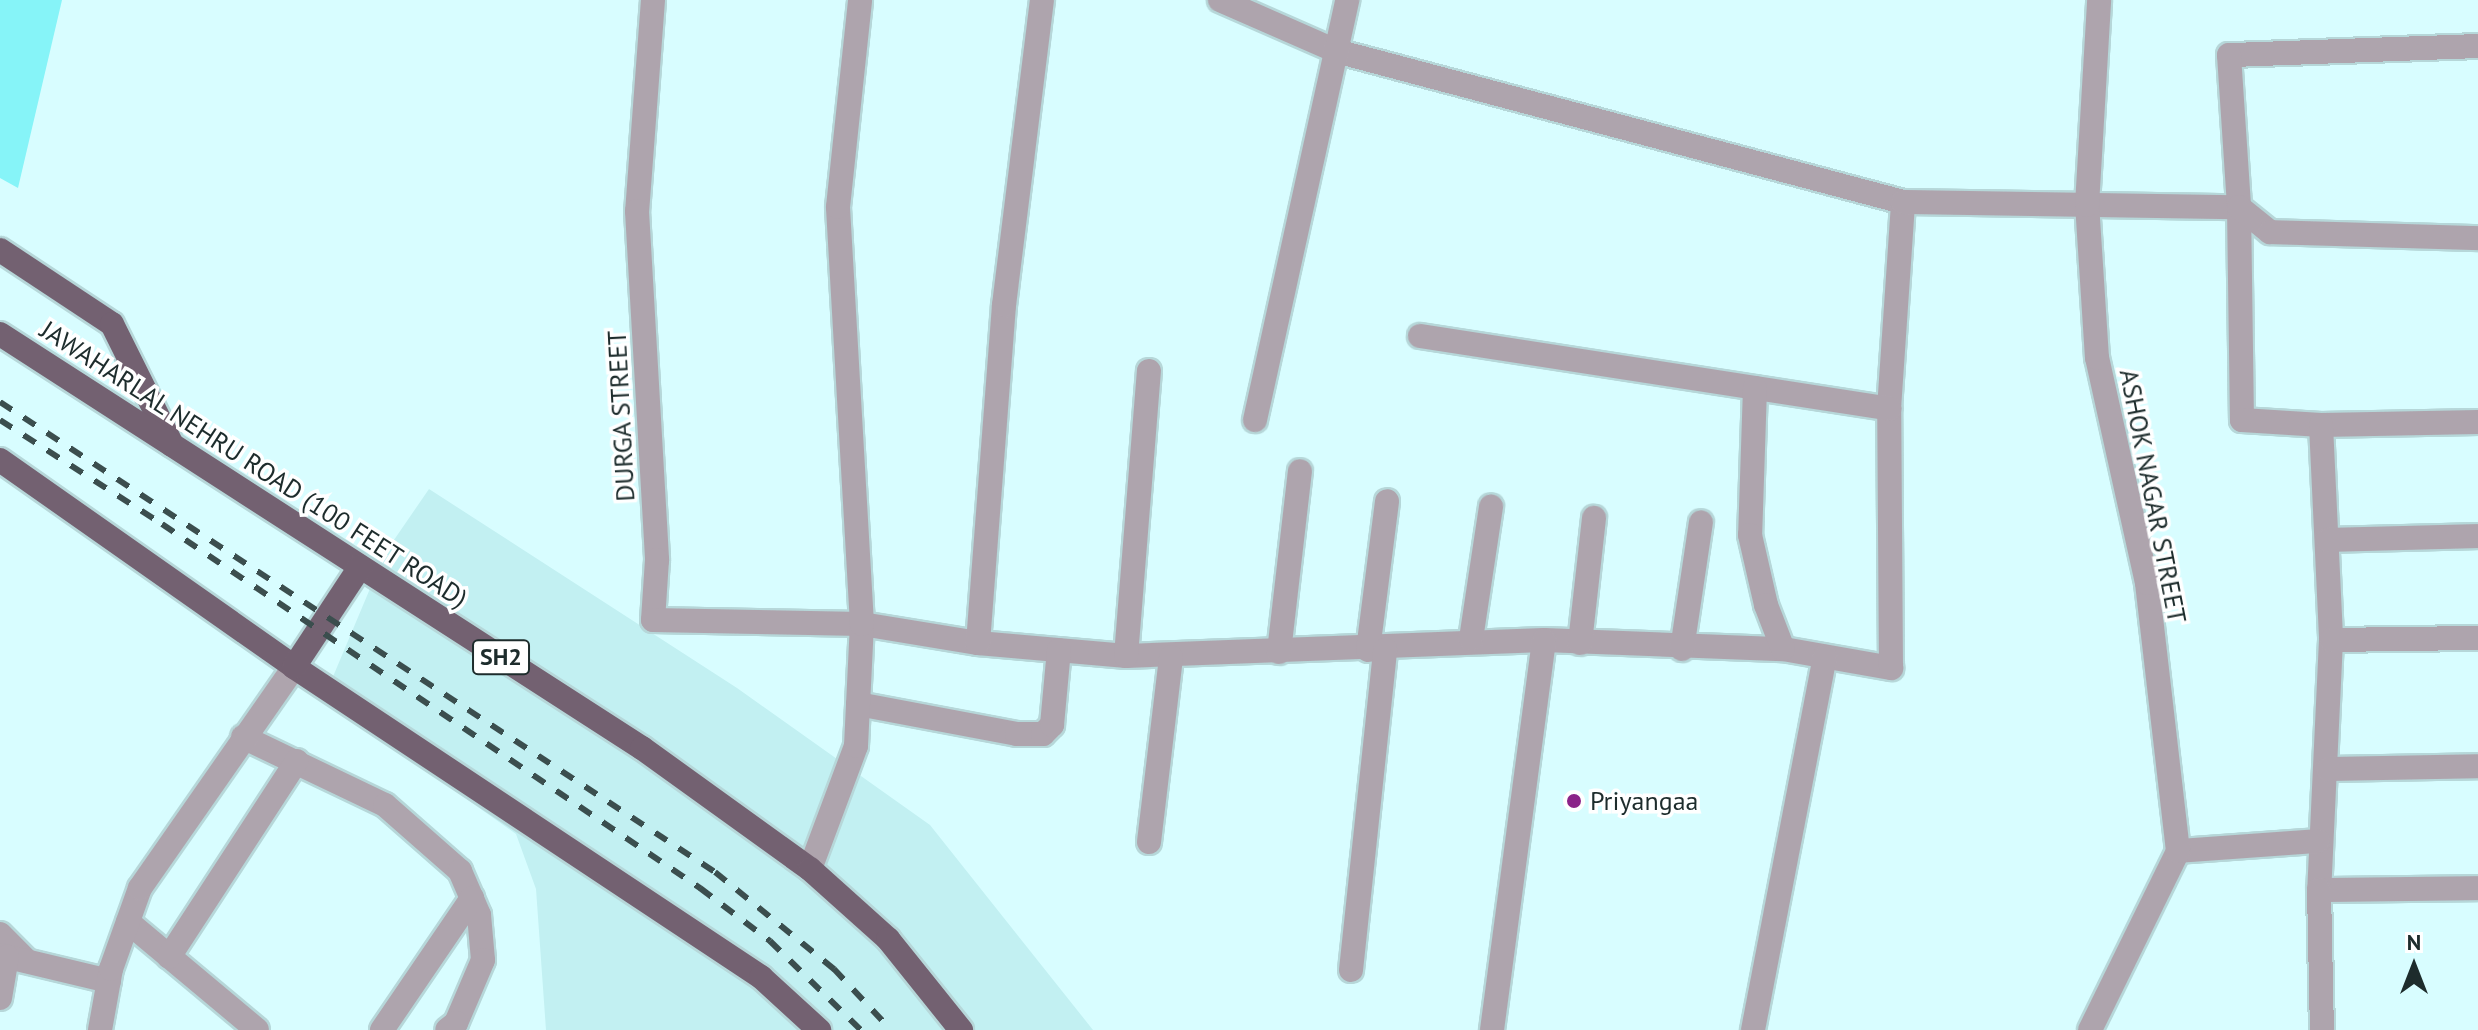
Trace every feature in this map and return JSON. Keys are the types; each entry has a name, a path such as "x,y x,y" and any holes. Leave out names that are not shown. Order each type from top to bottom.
{"main road":[{"path":"0,250 112,324 173,445"},
{"name":"JAWAHARLAL NEHRU ROAD (100 FEET ROAD)","path":"0,334 642,748 810,869 888,939 961,1030"},
{"path":"0,460 294,667 761,977 819,1030"},
{"path":"294,667 360,567"}],"street":[{"name":"DURGA STREET","path":"653,0 637,211 657,560 653,620 862,624"},
{"path":"810,869 856,746 862,624 838,207 860,0"},
{"path":"978,643 1004,305 1042,0"},
{"path":"1220,0 1336,51 1903,202 2239,207 2270,232 2478,238"},
{"path":"1255,420 1347,0"},
{"name":"ASHOK NAGAR STREET","path":"2099,0 2087,205 2097,358 2147,583 2178,851"},
{"path":"2478,46 2229,55 2239,207 2242,420 2321,425 2478,422"},
{"path":"862,624 978,643 1126,656 1377,650 1471,639 1544,640 1682,649 1783,649 1891,668 1889,409 1903,202"},
{"path":"1420,336 1889,409"},
{"path":"1126,656 1149,371"},
{"path":"1755,388 1750,535 1766,605 1783,649"},
{"path":"2321,425 2331,640 2328,769 2318,841 2322,1030"},
{"path":"1279,652 1300,471"},
{"path":"1351,970 1387,501"},
{"path":"1471,639 1491,506"},
{"path":"1580,643 1594,518"},
{"path":"1682,649 1701,522"},
{"path":"2328,540 2478,536"},
{"path":"2331,640 2478,638"},
{"path":"1492,1030 1544,640"},
{"path":"858,704 1017,734 1043,734 1052,725 1059,650"},
{"path":"1149,842 1171,657"},
{"path":"1753,1030 1825,657"},
{"path":"100,1030 109,981 140,888 294,667"},
{"path":"243,737 385,805 460,871 472,898 483,960 456,1023 447,1030"},
{"path":"169,957 297,761"},
{"path":"2328,769 2478,766"},
{"path":"2090,1030 2178,851 2318,841"},
{"path":"2319,890 2478,888"},
{"path":"382,1030 472,898"},
{"path":"128,922 257,1030"},
{"path":"0,998 8,952 109,981"}],"shaded area":[{"path":"0,0 62,0 18,188 0,178"},
{"path":"429,489 737,688 930,825 1093,1030 546,1030 536,889 516,834 324,698 385,553"}],"railway":[{"path":"0,402 715,872 834,969 891,1030"},
{"path":"0,420 162,524 700,888 770,941 861,1030"}],"place":[{"name":"Priyangaa","path":"1574,801"}]}
